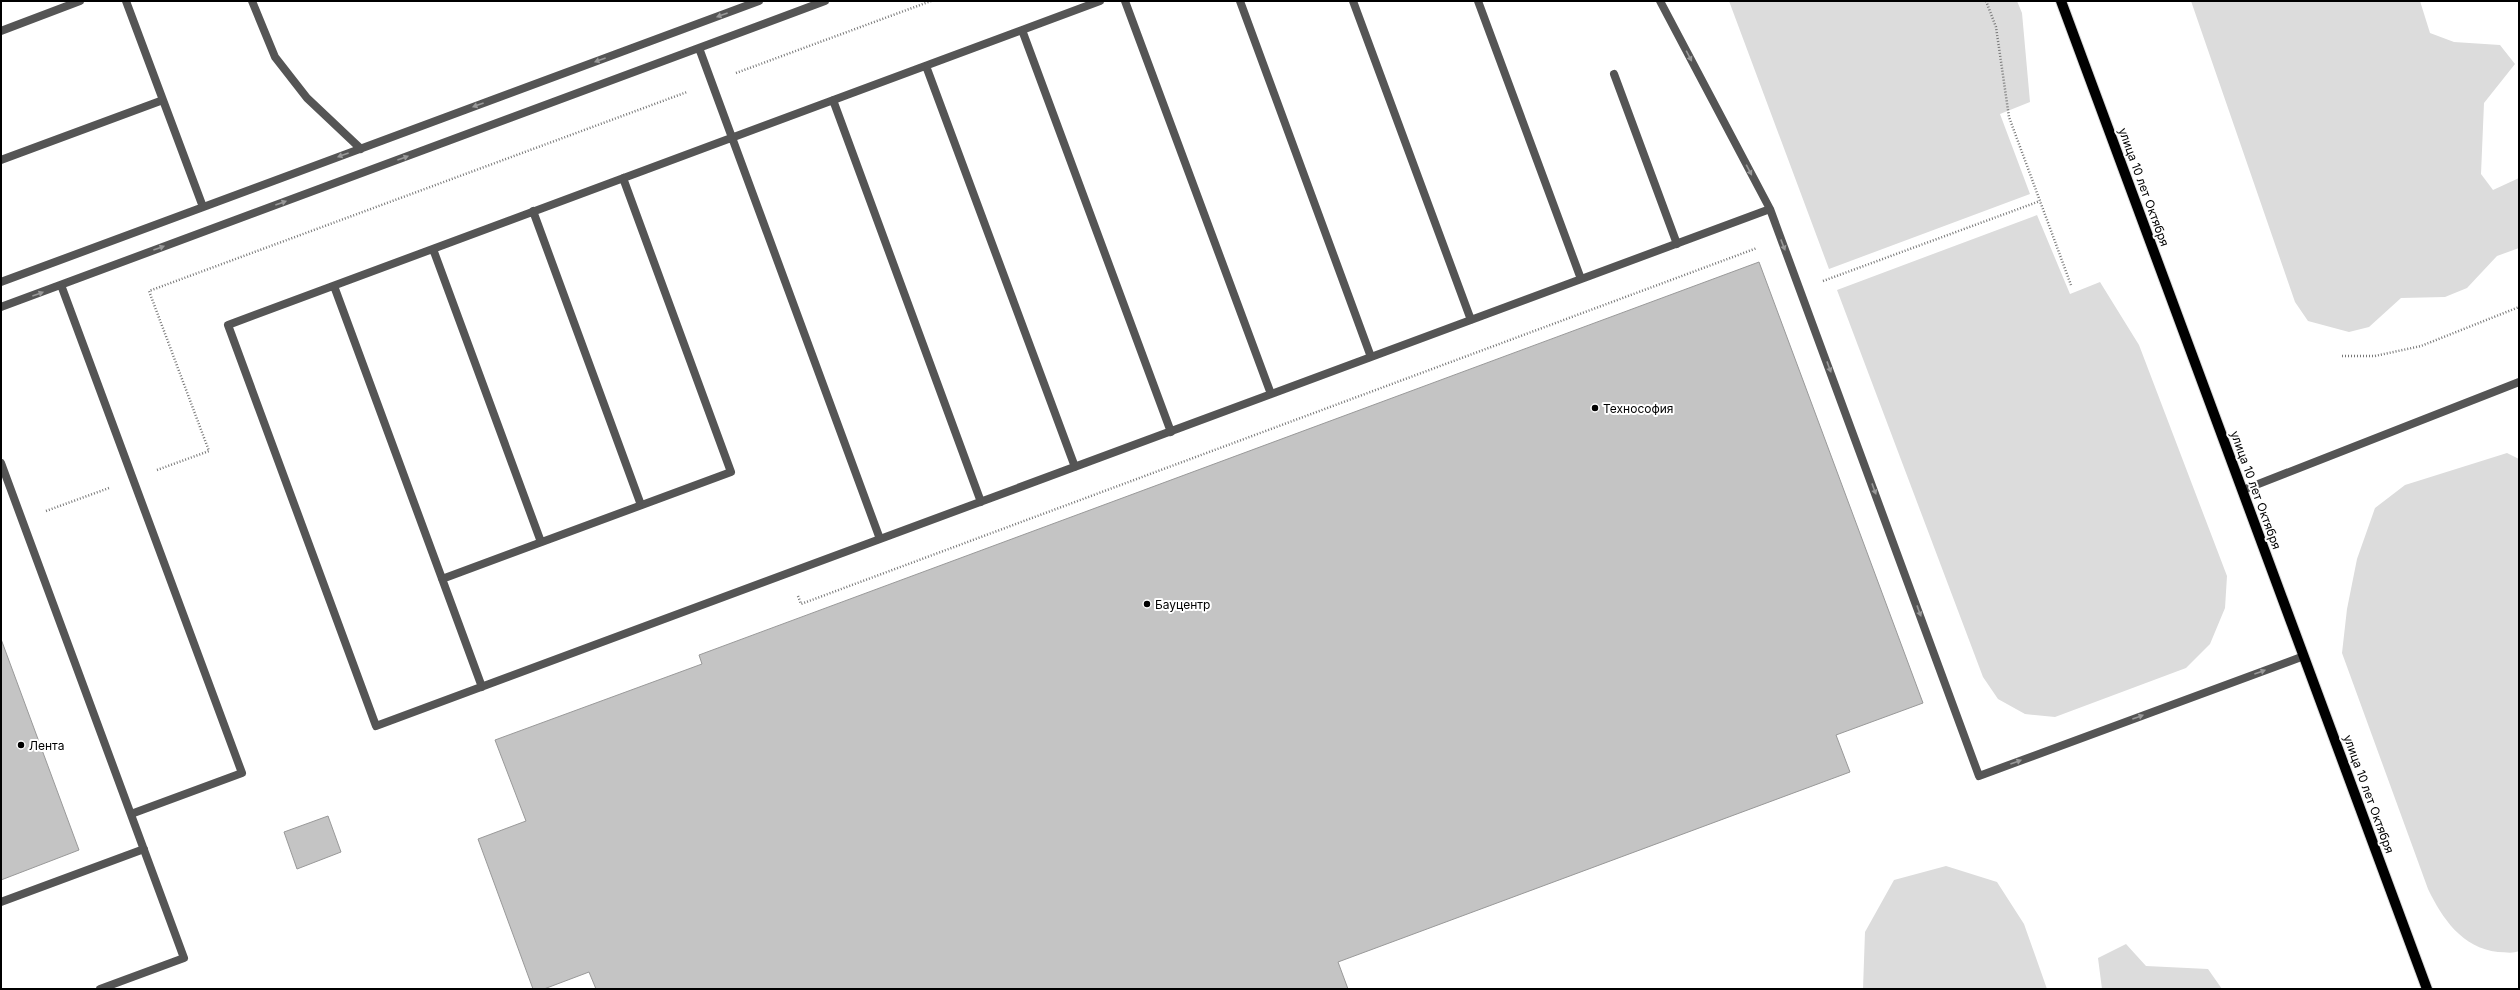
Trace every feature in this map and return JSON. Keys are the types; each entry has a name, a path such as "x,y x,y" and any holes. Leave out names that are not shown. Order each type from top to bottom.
{"main road":[{"name":"улица 10 лет Октября","path":"2061,1 2427,989"}],"street":[{"path":"1,30 80,1"},
{"path":"126,1 203,207"},
{"path":"252,1 275,57 307,98 361,149"},
{"path":"1,282 759,1"},
{"path":"1,307 825,1"},
{"path":"1100,1 228,325 376,726 1770,209"},
{"path":"1125,1 1270,394"},
{"path":"1240,1 1371,357"},
{"path":"1353,1 1471,320"},
{"path":"1478,1 1581,279"},
{"path":"1660,1 1770,209 1980,776 2304,656"},
{"path":"1022,30 1170,432"},
{"path":"699,48 880,539"},
{"path":"926,66 1075,467"},
{"path":"1614,74 1677,244"},
{"path":"1,160 163,100"},
{"path":"833,100 981,502"},
{"path":"442,579 731,472 623,178"},
{"path":"533,211 642,505"},
{"path":"433,248 542,542"},
{"path":"61,285 242,773 131,814"},
{"path":"334,286 482,687"},
{"path":"2243,490 2519,382"},
{"path":"1,462 184,958 100,989"},
{"path":"1,902 144,849"}],"path":[{"path":"1986,1 1996,27 2009,117 2071,284"},
{"path":"1800,290 2040,201"},
{"path":"790,573 801,604 1765,245"},
{"path":"2342,356 2375,356 2421,346 2519,307"}],"shaded area":[{"path":"1729,1 2017,1 2022,13 2030,102 2000,114 2030,194 1829,269"},
{"path":"2191,1 2420,1 2430,33 2454,42 2500,45 2515,64 2484,103 2481,174 2493,190 2519,178 2519,248 2497,256 2467,288 2445,297 2401,298 2369,327 2349,332 2308,321 2295,302"},
{"path":"2037,215 2070,294 2100,282 2139,345 2227,576 2225,608 2210,644 2186,668 2055,717 2025,714 1998,699 1983,677 1837,290"},
{"path":"2507,453 2519,459 2519,951 2511,953 2498,952 2474,945 2455,930 2440,911 2428,889 2342,653 2347,609 2357,559 2375,508 2405,485"},
{"path":"1946,866 1997,882 2024,924 2047,989 1863,989 1865,932 1894,880"},
{"path":"2126,944 2146,966 2208,969 2222,989 2102,989 2098,958"}],"building":[{"path":"1759,262 1923,703 1836,735 1850,772 1338,962 1348,989 596,989 589,972 544,989 533,989 478,839 526,821 495,740 702,664 699,655"},
{"name":"Лента","path":"1,639 79,850 1,880"},
{"path":"328,816 341,852 297,869 284,832"}],"place":[{"name":"Технософия","path":"1595,408"},
{"name":"Бауцентр","path":"1147,604"},
{"name":"Лента","path":"21,745"}]}
